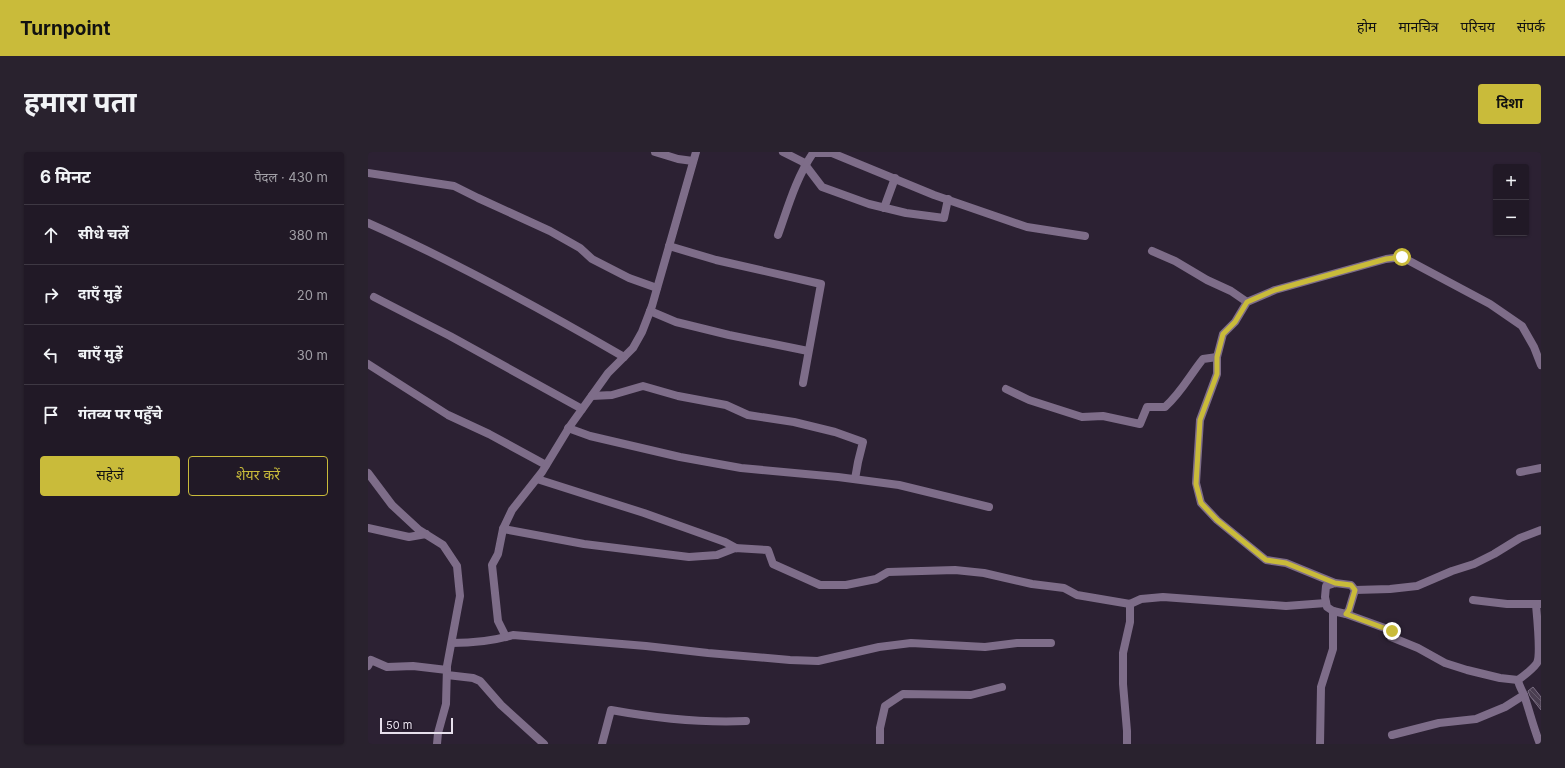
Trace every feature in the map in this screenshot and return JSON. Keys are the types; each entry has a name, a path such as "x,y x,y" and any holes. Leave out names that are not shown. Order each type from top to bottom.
{"street":[{"path":"655,152 678,159 693,161"},
{"path":"506,637 498,621 492,565 498,554 503,529 512,510 537,479 568,428 608,373 633,348 642,332 657,288 696,152"},
{"path":"783,152 803,162 822,187 869,204 906,213 944,218 948,200"},
{"path":"778,236 794,190 805,165 813,153 832,153 948,200 1027,227 1085,236"},
{"path":"368,173 454,186 550,232 580,248 592,259 629,278 657,288"},
{"path":"884,208 894,178"},
{"path":"368,223 431,252 542,311 624,357"},
{"path":"668,246 716,260 821,284 802,383"},
{"path":"1152,251 1175,261 1207,280 1231,291 1247,302"},
{"path":"1355,590 1351,585 1335,583 1286,563 1266,560 1217,520 1201,503 1196,484 1200,420 1217,374 1217,357 1223,334 1235,322 1247,302 1275,290 1386,259 1402,257 1490,304 1522,326 1534,347 1541,366"},
{"path":"374,297 450,336 582,409"},
{"path":"650,311 676,322 808,352"},
{"path":"1006,389 1029,400 1082,416 1103,416 1140,424 1147,407 1165,407 1176,397 1190,374 1203,359 1217,357"},
{"path":"368,364 448,415 489,434 546,465"},
{"path":"592,396 612,395 643,386 678,396 726,405 748,415 794,422 835,432 863,442 855,480"},
{"path":"568,428 590,436 688,458 742,468 899,485 989,507"},
{"path":"1520,472 1541,468"},
{"path":"368,473 392,505 419,530 443,545 457,566 460,596 447,673 446,704 435,743"},
{"path":"537,479 651,516 725,542 736,548"},
{"path":"368,528 409,537 426,534"},
{"path":"503,529 584,544 689,557 717,554 736,548 768,550 773,564 820,585 869,581 888,572 955,570 984,573 1032,584 1064,588 1077,595 1130,604 1141,599 1163,597 1286,606 1326,603"},
{"path":"1355,590 1390,589 1417,586 1452,571 1474,564 1520,538 1541,530"},
{"path":"1335,583 1326,586 1325,596 1327,607 1333,611 1346,614 1392,631 1391,637 1418,648 1445,663 1500,678 1518,680 1530,671 1538,662 1539,604 1507,604 1473,600"},
{"path":"1346,614 1349,610 1355,590"},
{"path":"1127,744 1122,684 1123,653 1130,622 1130,604"},
{"path":"1320,744 1321,687 1334,649 1333,611"},
{"path":"452,643 471,643 513,635 646,646 708,654 818,661 879,647 911,643 984,647 1016,643 1051,644"},
{"path":"369,661 387,667 413,666 473,678 480,681 501,705 544,744"},
{"path":"1518,680 1518,686 1524,695 1531,722 1540,744"},
{"path":"880,744 880,728 884,706 903,694 971,695 1002,687"},
{"path":"1392,735 1439,723 1476,719 1505,707 1524,695"},
{"path":"602,744 611,710 647,716 728,722 746,721"}],"building":[{"path":"1533,687 1541,697 1541,710 1528,691"}],"route":[{"path":"1392,631 1346,614 1349,610 1355,590 1351,585 1335,583 1317,574 1286,563 1266,560 1246,542 1217,520 1201,503 1196,484 1200,420 1212,384 1217,374 1217,357 1223,334 1235,322 1247,302 1275,290 1386,259 1402,257"}]}
